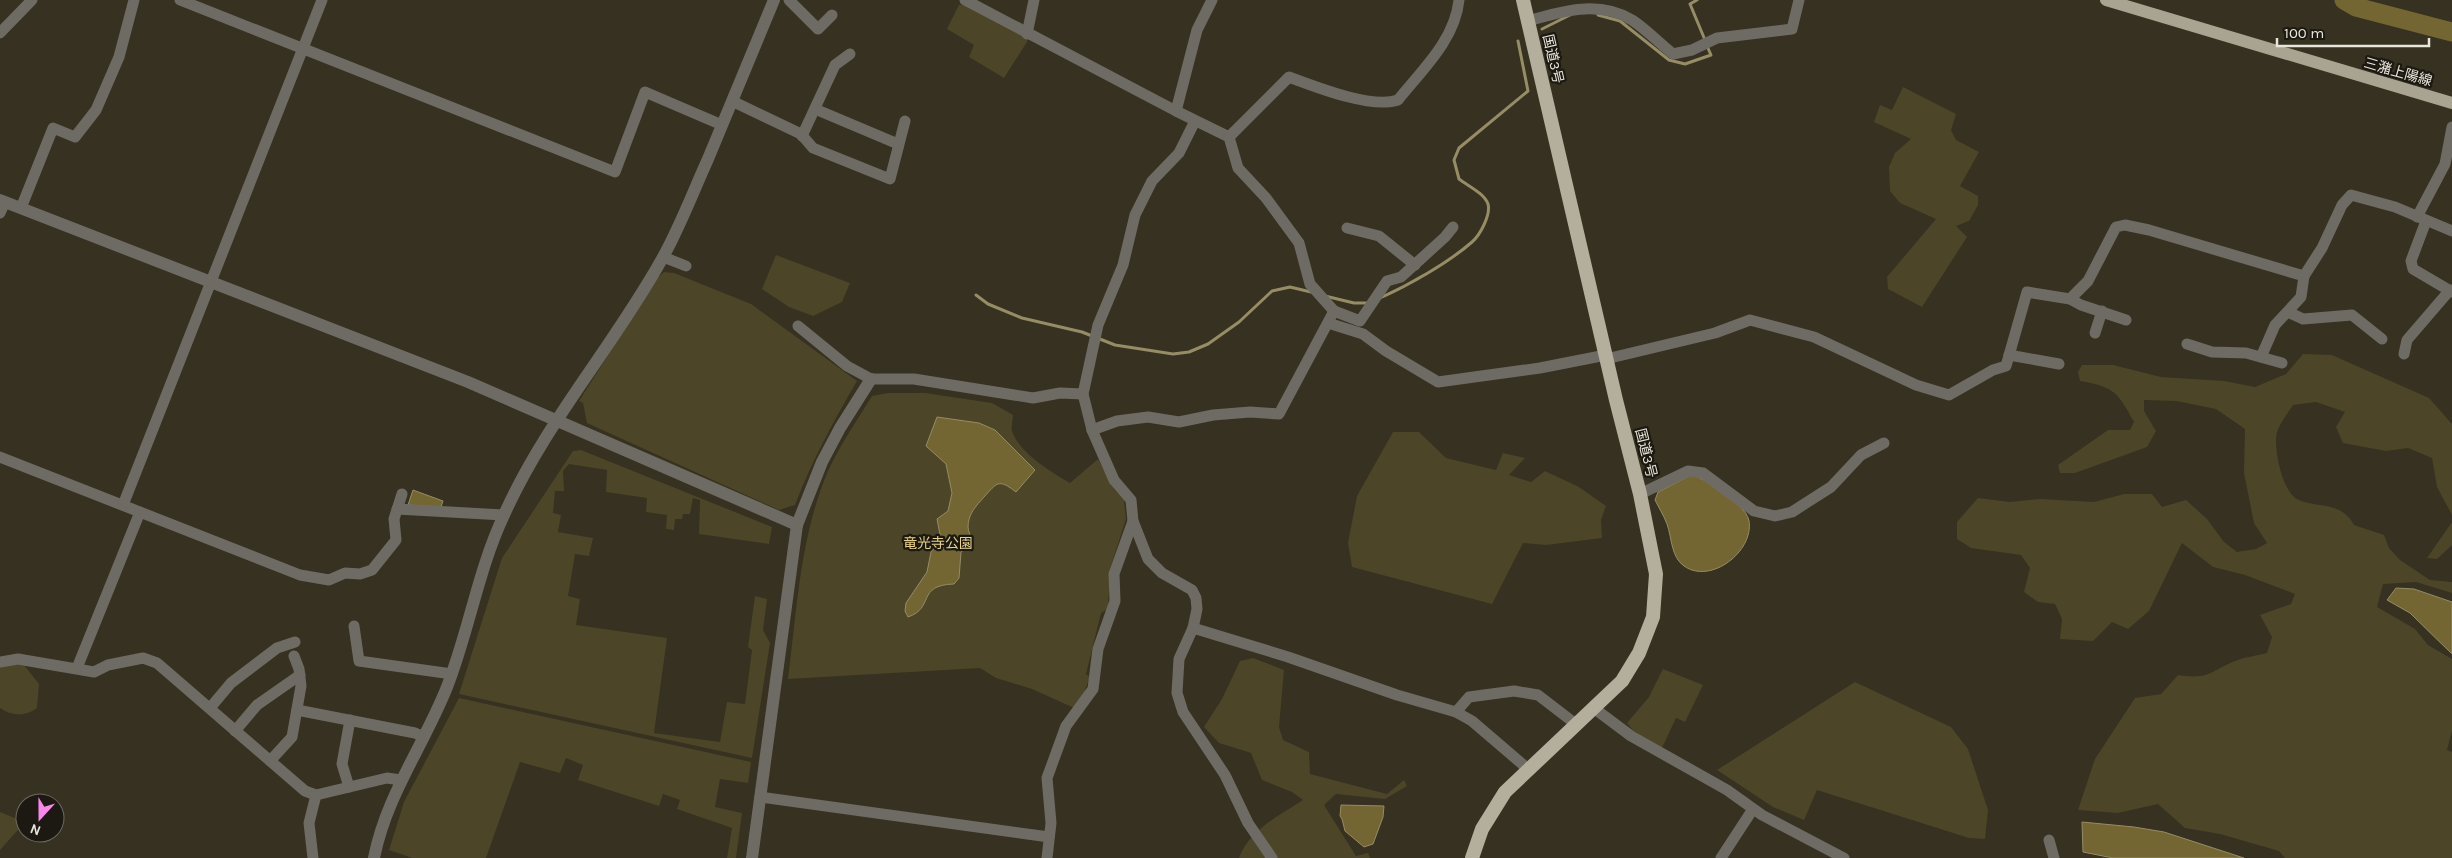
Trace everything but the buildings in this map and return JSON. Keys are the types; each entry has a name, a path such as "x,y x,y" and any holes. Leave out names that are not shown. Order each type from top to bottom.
{"highway":[{"name":"国道3号","path":"1472,858 1482,829 1505,792 1577,726 1622,681 1639,653 1653,617 1656,574 1640,494 1606,357 1523,0"}],"main road":[{"name":"三潴上陽線","path":"2106,0 2452,103"}],"street":[{"path":"0,32 32,0"},
{"path":"21,208 53,128 75,137 96,110 119,57 134,0"},
{"path":"180,0 615,172 645,92 722,125"},
{"path":"123,505 322,0"},
{"path":"374,858 388,810 401,780 434,719 452,674 483,568 504,515 555,422 643,292 663,257 722,125 774,0"},
{"path":"789,0 818,28 832,15"},
{"path":"965,0 1176,112 1229,137 1238,168 1266,198 1299,243 1310,284 1334,312 1360,321 1387,281 1401,277 1445,237 1452,226"},
{"path":"1027,34 1034,0"},
{"path":"1176,112 1198,30 1212,0"},
{"path":"1229,137 1289,77 1324,90 1356,98 1391,103 1398,100 1449,34 1456,21 1459,0"},
{"path":"1528,21 1561,11 1606,9 1632,20 1673,54 1705,44 1717,38 1792,30 1798,0"},
{"path":"802,136 816,110 835,65 850,54"},
{"path":"732,101 802,136 813,148 890,179 905,121"},
{"path":"816,110 898,144"},
{"path":"1195,121 1179,153 1152,181 1135,216 1123,265 1098,324 1083,394 1092,430 1114,480 1131,500 1133,521 1148,559 1162,573 1192,590 1197,609 1193,628 1179,659 1176,676 1177,694 1182,712 1225,775 1248,823 1272,858"},
{"path":"2404,354 2407,340 2451,291 2413,269 2411,261 2422,219 2445,164 2452,127"},
{"path":"2261,357 2275,325 2301,297 2304,276 2322,248 2342,205 2351,195 2395,207 2452,231"},
{"path":"2,205 21,208 468,382 555,422 797,525"},
{"path":"2070,299 2088,281 2116,227 2125,225 2251,259 2304,276"},
{"path":"1347,228 1379,236 1415,265"},
{"path":"663,257 686,266"},
{"path":"1328,323 1363,334 1386,351 1438,382 1606,357 1715,332 1750,320 1814,337 1916,385 1949,395 1993,370 2006,366 2027,292 2070,299 2081,306 2126,320"},
{"path":"2095,333 2102,311"},
{"path":"1092,430 1117,421 1148,417 1179,422 1241,412 1279,414 1334,312"},
{"path":"2288,312 2303,319 2352,315 2382,339"},
{"path":"798,326 847,366 871,379 914,379 1034,398 1060,393 1083,394"},
{"path":"2187,344 2212,352 2246,353 2282,363"},
{"path":"2009,355 2059,364"},
{"path":"752,858 797,525 822,462 840,428 871,379"},
{"path":"1640,494 1688,471 1703,473 1754,512 1775,516 1792,512 1831,487 1861,455 1884,443"},
{"path":"0,457 300,575 329,580 345,573 360,574 372,570 396,540 394,519 402,494"},
{"path":"397,509 504,515"},
{"path":"78,668 140,512"},
{"path":"1047,858 1051,823 1047,778 1066,726 1093,689 1098,649 1115,601 1114,574 1133,521"},
{"path":"354,626 359,661 452,674"},
{"path":"1193,628 1288,657 1397,696 1456,712 1472,721 1528,770"},
{"path":"210,708 231,683 276,648 295,642"},
{"path":"270,761 292,737 301,686 300,675 294,656"},
{"path":"0,662 18,658 94,672 108,665 143,658 157,663 305,791 316,795 387,778 401,780"},
{"path":"236,731 257,705 300,675"},
{"path":"1456,712 1469,697 1514,691 1538,695 1577,726"},
{"path":"1594,709 1631,736 1727,790 1753,809 1844,858"},
{"path":"297,710 415,733 424,737"},
{"path":"349,787 342,764 350,720"},
{"path":"313,858 309,823 316,795"},
{"path":"760,797 1050,837"},
{"path":"1727,856 1753,809"},
{"path":"2050,840 2054,858"}],"green space":[{"path":"959,5 965,5 1027,38 1027,42 1004,78 969,57 974,45 947,29"},
{"path":"1903,87 1956,114 1951,130 1956,140 1979,152 1960,186 1978,196 1978,205 1969,221 1956,226 1967,237 1922,307 1888,289 1887,277 1936,219 1900,203 1890,191 1889,167 1895,153 1911,139 1874,122 1880,105 1892,110"},
{"path":"776,255 850,283 842,302 813,316 789,307 762,289"},
{"path":"664,272 674,273 751,304 857,381 823,442 795,505 779,510 587,423 583,403 579,401 657,278"},
{"path":"2303,354 2332,355 2429,398 2452,424 2452,515 2437,487 2432,458 2408,448 2386,451 2343,443 2336,427 2345,412 2316,402 2293,405 2277,432 2276,448 2283,478 2287,487 2297,499 2335,508 2349,517 2354,525 2384,535 2389,548 2400,560 2430,580 2452,582 2452,593 2416,582 2383,584 2377,607 2415,629 2428,645 2452,659 2452,730 2447,750 2452,752 2452,858 2285,858 2279,851 2220,834 2185,828 2158,804 2118,813 2078,810 2095,759 2135,698 2161,694 2178,675 2197,676 2209,674 2239,660 2267,653 2272,637 2260,615 2291,604 2295,594 2245,575 2213,567 2182,543 2149,611 2128,629 2112,622 2093,641 2060,639 2062,619 2055,604 2038,602 2024,592 2030,568 2021,555 1971,548 1957,539 1957,522 1978,498 2010,502 2040,499 2094,502 2124,494 2152,494 2162,507 2186,500 2207,519 2224,542 2237,552 2256,549 2267,543 2254,523 2244,473 2245,429 2216,409 2176,401 2144,400 2144,411 2156,431 2147,447 2075,473 2060,473 2058,465 2108,430 2130,430 2134,422 2119,397 2101,386 2080,381 2078,372 2082,365 2113,365 2161,377 2224,381 2255,387 2286,374"},
{"name":"竜光寺公園","path":"888,393 925,393 992,403 1013,415 1012,431 1016,439 1029,455 1045,468 1070,483 1098,459 1114,489 1124,500 1126,519 1110,569 1108,609 1101,613 1086,674 1090,677 1082,698 1074,708 1032,689 996,678 980,668 788,679 805,547 819,496 828,471 838,452 872,396"},
{"path":"1393,432 1419,432 1446,458 1496,470 1503,453 1525,458 1509,475 1531,482 1545,471 1579,487 1606,506 1601,520 1602,538 1546,545 1523,543 1492,604 1352,567 1348,543 1357,496"},
{"path":"581,450 772,527 769,544 699,534 700,500 693,498 690,514 683,514 682,519 675,519 674,530 666,529 667,515 646,512 647,498 606,492 607,470 569,464 563,471 564,491 555,491 553,513 561,515 558,532 593,538 589,556 575,554 568,596 580,599 576,625 667,638 654,733 720,742 727,702 745,704 752,650 748,647 755,596 767,599 763,630 770,643 752,758 459,694 502,558 573,451"},
{"path":"2452,522 2452,545 2437,559 2427,558"},
{"path":"1253,658 1284,670 1279,727 1283,740 1309,752 1310,774 1387,794 1404,780 1407,786 1385,799 1336,794 1324,805 1356,856 1368,853 1370,858 1239,858 1250,839 1258,831 1303,800 1292,792 1262,780 1251,753 1219,743 1204,727 1222,699 1240,661"},
{"path":"0,665 24,665 39,684 37,708 28,713 14,714 0,708"},
{"path":"1663,669 1703,685 1685,722 1676,718 1662,748 1636,734 1627,723 1649,697"},
{"path":"1855,682 1951,727 1968,749 1988,810 1985,839 1969,838 1817,790 1804,820 1773,807 1717,770"},
{"path":"459,698 751,762 748,783 720,779 715,807 742,813 736,858 727,858 732,828 677,809 680,800 663,794 659,806 578,780 583,765 566,758 560,773 520,762 486,858 412,858 389,850 404,802"},
{"path":"0,812 15,818 15,833 0,850"}],"shaded area":[{"path":"937,417 979,423 995,430 1035,470 1016,492 1005,485 998,484 978,504 969,518 968,529 972,543 961,552 959,578 954,584 935,588 921,608 908,617 905,611 906,603 927,572 931,552 941,540 937,519 948,511 952,493 946,464 926,446"},
{"path":"1691,475 1704,480 1735,502 1748,517 1749,521 1749,532 1745,543 1738,553 1729,562 1718,568 1706,571 1695,571 1684,566 1677,558 1667,524 1655,500 1658,492"},
{"path":"413,490 443,501 441,507 408,505"},
{"path":"2396,588 2414,589 2452,602 2452,654 2410,613 2387,600"},
{"path":"1341,805 1384,806 1383,817 1373,844 1364,847 1345,831 1340,816"},
{"path":"2082,822 2164,832 2244,858 2113,858 2083,852"}],"waterway":[{"path":"1697,0 1690,4 1705,40"},
{"path":"2344,0 2356,7 2452,32"},
{"path":"1542,29 1570,15"},
{"path":"1598,15 1620,21 1669,60 1685,64 1711,55 1707,46"},
{"path":"1380,298 1416,280 1452,258 1472,242 1481,230 1488,214 1488,204 1479,193 1459,179 1454,160 1459,148 1528,91 1518,41"},
{"path":"976,295 988,304 1022,318 1082,332 1115,345 1173,354 1189,352 1208,344 1239,322 1272,291 1290,287 1311,292"},
{"path":"1325,296 1354,303 1367,303"}]}
